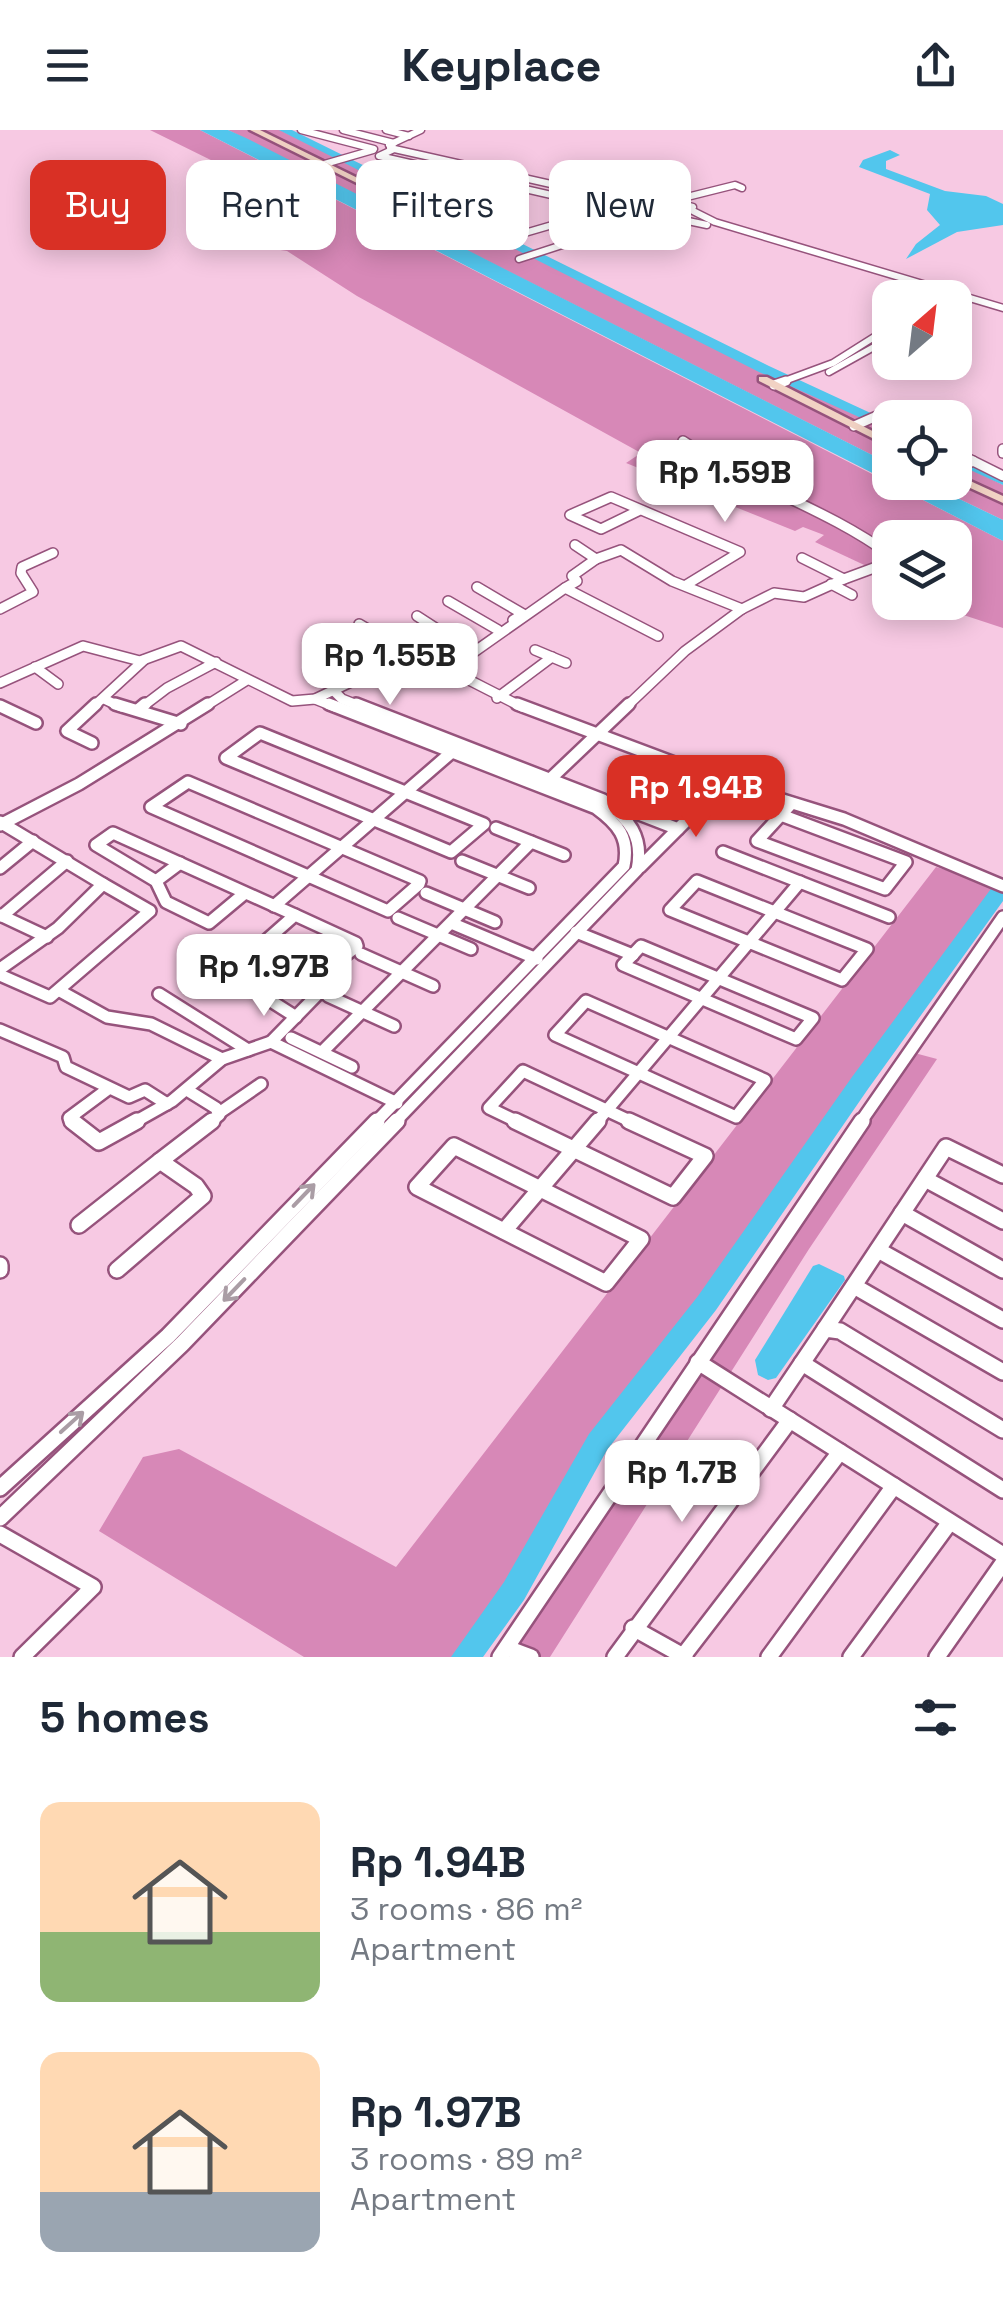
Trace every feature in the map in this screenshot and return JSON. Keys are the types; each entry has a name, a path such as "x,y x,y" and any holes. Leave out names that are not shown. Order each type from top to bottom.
{"main road":[{"path":"254,130 313,160"},
{"path":"786,383 872,427"},
{"path":"972,474 1003,500"}],"street":[{"path":"301,130 444,160"},
{"path":"343,130 387,147"},
{"path":"386,130 409,136"},
{"path":"336,161 387,147 420,130"},
{"path":"387,147 378,156 396,160"},
{"path":"529,179 582,191 569,199 529,190"},
{"path":"691,196 739,186 693,209"},
{"path":"693,209 715,222 898,280"},
{"path":"691,221 895,280"},
{"path":"520,256 549,247"},
{"path":"972,302 1003,310"},
{"path":"786,383 833,363 872,338"},
{"path":"863,344 872,347"},
{"path":"786,383 844,366 872,349"},
{"path":"865,421 872,421"},
{"path":"683,441 710,462 817,510 872,546"},
{"path":"972,469 1003,476"},
{"path":"640,510 601,529 570,515 608,497 640,510 740,552 686,584"},
{"path":"575,545 596,559"},
{"path":"444,668 577,581 572,576 596,559 621,550 662,576 742,608"},
{"path":"3,603 34,591 21,573 22,567 54,553"},
{"path":"802,558 844,579"},
{"path":"545,783 685,651 742,608 774,592 804,597 872,566"},
{"path":"830,584 852,594"},
{"path":"444,668 523,614 477,587"},
{"path":"565,588 658,636"},
{"path":"448,600 498,630"},
{"path":"417,616 468,649"},
{"path":"360,624 497,698 725,782 844,819 997,884"},
{"path":"1,684 86,646 132,660 144,660 181,646 287,700 314,699 678,829"},
{"path":"535,650 566,663"},
{"path":"314,699 412,655"},
{"path":"497,698 552,657"},
{"path":"92,743 67,730 144,660"},
{"path":"104,699 134,712 167,688 216,662"},
{"path":"35,667 58,684"},
{"path":"1,823 80,784 248,680"},
{"path":"333,690 342,699 454,750"},
{"path":"0,706 36,723"},
{"path":"140,709 181,724"},
{"path":"260,733 406,792 484,824 451,852 226,758 260,733"},
{"path":"274,906 454,750"},
{"path":"188,782 341,847 420,884 388,911 152,807 188,782"},
{"path":"0,1488 168,1336 725,782"},
{"path":"0,1518 182,1344 538,959 573,931 624,866 628,851 625,834 614,821 545,783"},
{"path":"603,800 626,816 639,832 643,851 637,870"},
{"path":"781,815 906,862 884,889 757,842 781,815 791,804"},
{"path":"1,823 150,911 60,991 43,997 0,972 47,936 103,884"},
{"path":"496,828 564,854"},
{"path":"245,892 209,923 166,902 156,881 96,844 113,833 245,892 356,943 357,946 322,974 261,945 295,915"},
{"path":"0,868 33,842"},
{"path":"322,1052 531,842"},
{"path":"722,852 888,917"},
{"path":"462,861 529,888"},
{"path":"47,936 1,916 68,862"},
{"path":"156,881 180,863"},
{"path":"697,881 866,948 842,980 750,942 670,910 697,881"},
{"path":"504,1230 800,882"},
{"path":"426,893 495,922"},
{"path":"532,1657 509,1654 698,1362 1003,917"},
{"path":"398,918 470,949"},
{"path":"451,923 538,959"},
{"path":"573,931 633,954"},
{"path":"641,946 812,1018 796,1039 623,965 633,954 641,946"},
{"path":"361,954 433,986"},
{"path":"271,977 260,994 296,1016"},
{"path":"60,991 107,1017 151,1024 222,1059"},
{"path":"159,994 248,1050"},
{"path":"167,1104 149,1091 130,1097 114,1088 70,1115 99,1142 167,1104 222,1059 270,1042 323,995 394,1026"},
{"path":"586,1001 764,1080 736,1117 638,1073 555,1035 586,1001"},
{"path":"0,1030 49,1049 63,1057 66,1067 108,1090"},
{"path":"291,1038 352,1067"},
{"path":"270,1042 402,1105"},
{"path":"523,1071 705,1156 674,1197 573,1148 489,1108 523,1071"},
{"path":"79,1225 261,1084"},
{"path":"187,1090 220,1113"},
{"path":"454,1146 640,1239 606,1283 504,1230 417,1186 454,1146"},
{"path":"772,1409 946,1146 1003,1176"},
{"path":"117,1270 203,1196 196,1186 160,1162"},
{"path":"925,1179 1003,1221"},
{"path":"902,1214 1003,1270"},
{"path":"878,1250 1003,1320"},
{"path":"854,1286 1003,1372"},
{"path":"825,1330 840,1331 1001,1424"},
{"path":"698,1362 1003,1555"},
{"path":"802,1363 1003,1490"},
{"path":"615,1657 790,1420"},
{"path":"633,1628 684,1657 840,1452"},
{"path":"769,1657 894,1486"},
{"path":"851,1657 950,1522"},
{"path":"0,1534 93,1587 22,1657"},
{"path":"937,1657 1003,1563"}],"shaded area":[{"path":"150,130 200,130 259,160 211,160"},
{"path":"228,130 280,130 356,167 356,195 336,184 336,160 287,160"},
{"path":"336,200 356,210 356,250 434,250 872,474 872,500 923,500 962,520 872,520 872,569 815,542 824,535 803,527 795,531 626,463 641,453 357,296 280,250 336,250"},
{"path":"466,250 525,250 872,420 872,455"},
{"path":"972,470 1003,485 1003,520 961,500 972,500"},
{"path":"972,525 1003,541 1003,628 972,618"},
{"path":"936,867 1003,887 707,1303 595,1446 514,1591 466,1657 304,1657 99,1531 143,1457 179,1449 396,1567"},
{"path":"907,1051 937,1059 809,1249 550,1657 499,1657"}],"water":[{"path":"200,130 228,130 289,160 259,160"},
{"path":"890,150 900,155 886,161 886,169 945,191 986,196 1003,204 1003,225 957,232 906,259 916,244 940,225 927,210 930,194 859,167 863,160"},
{"path":"336,184 356,194 356,210 336,199"},
{"path":"435,250 467,250 872,455 872,473"},
{"path":"923,500 961,500 1003,520 1003,541 972,525 972,520 962,520"},
{"path":"819,1264 845,1280 776,1378 768,1380 758,1375 755,1360 813,1266"}],"waterway":[{"path":"284,130 872,419"},
{"path":"972,466 1003,481"},
{"path":"466,1657 514,1591 598,1442 707,1303 1003,887"}]}
